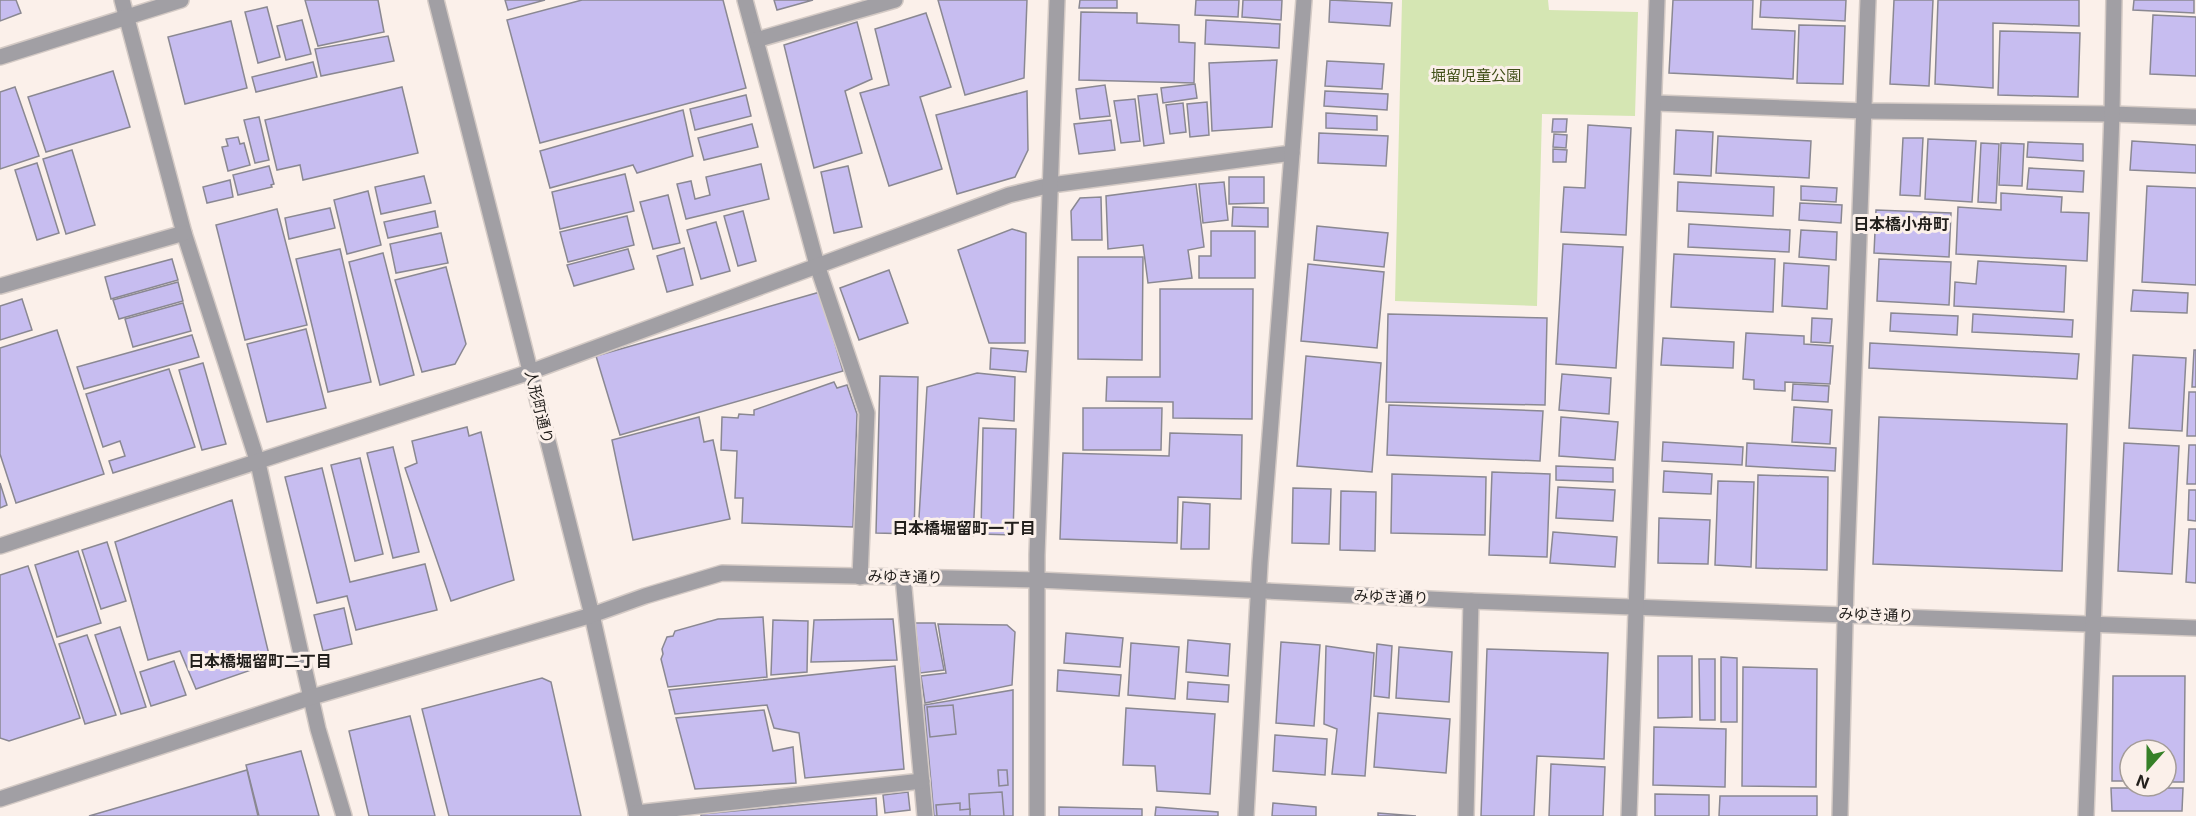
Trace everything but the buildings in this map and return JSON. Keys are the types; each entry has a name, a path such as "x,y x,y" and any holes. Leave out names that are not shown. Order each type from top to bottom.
{"street":[{"path":"122,0 184,233 258,463 318,729 344,816"},
{"path":"0,57 181,0"},
{"name":"人形町通り","path":"436,0 592,615 636,815"},
{"path":"745,0 816,265 867,413 861,577"},
{"path":"756,40 895,0"},
{"path":"1037,816 1037,555 1058,0"},
{"path":"1246,816 1260,563 1304,0"},
{"path":"1629,816 1657,0"},
{"path":"1840,816 1845,614 1868,0"},
{"path":"2086,816 2112,114 2114,0"},
{"path":"1655,103 1865,111 2196,117"},
{"path":"0,546 530,372 1009,195 1052,185 1292,153"},
{"path":"0,286 184,233"},
{"name":"みゆき通り","path":"0,799 312,697 592,615 722,573 1038,580 1471,601 2093,622 2196,628"},
{"path":"903,577 925,816"},
{"path":"1466,816 1471,601"},
{"path":"636,815 922,781"}],"green space":[{"name":"堀留児童公園","path":"1402,0 1548,0 1549,10 1638,12 1635,116 1542,114 1537,306 1395,301"}],"district":[{"name":"日本橋小舟町","path":"1901,224"},
{"name":"日本橋堀留町一丁目","path":"964,528"},
{"name":"日本橋堀留町二丁目","path":"260,661"}]}
